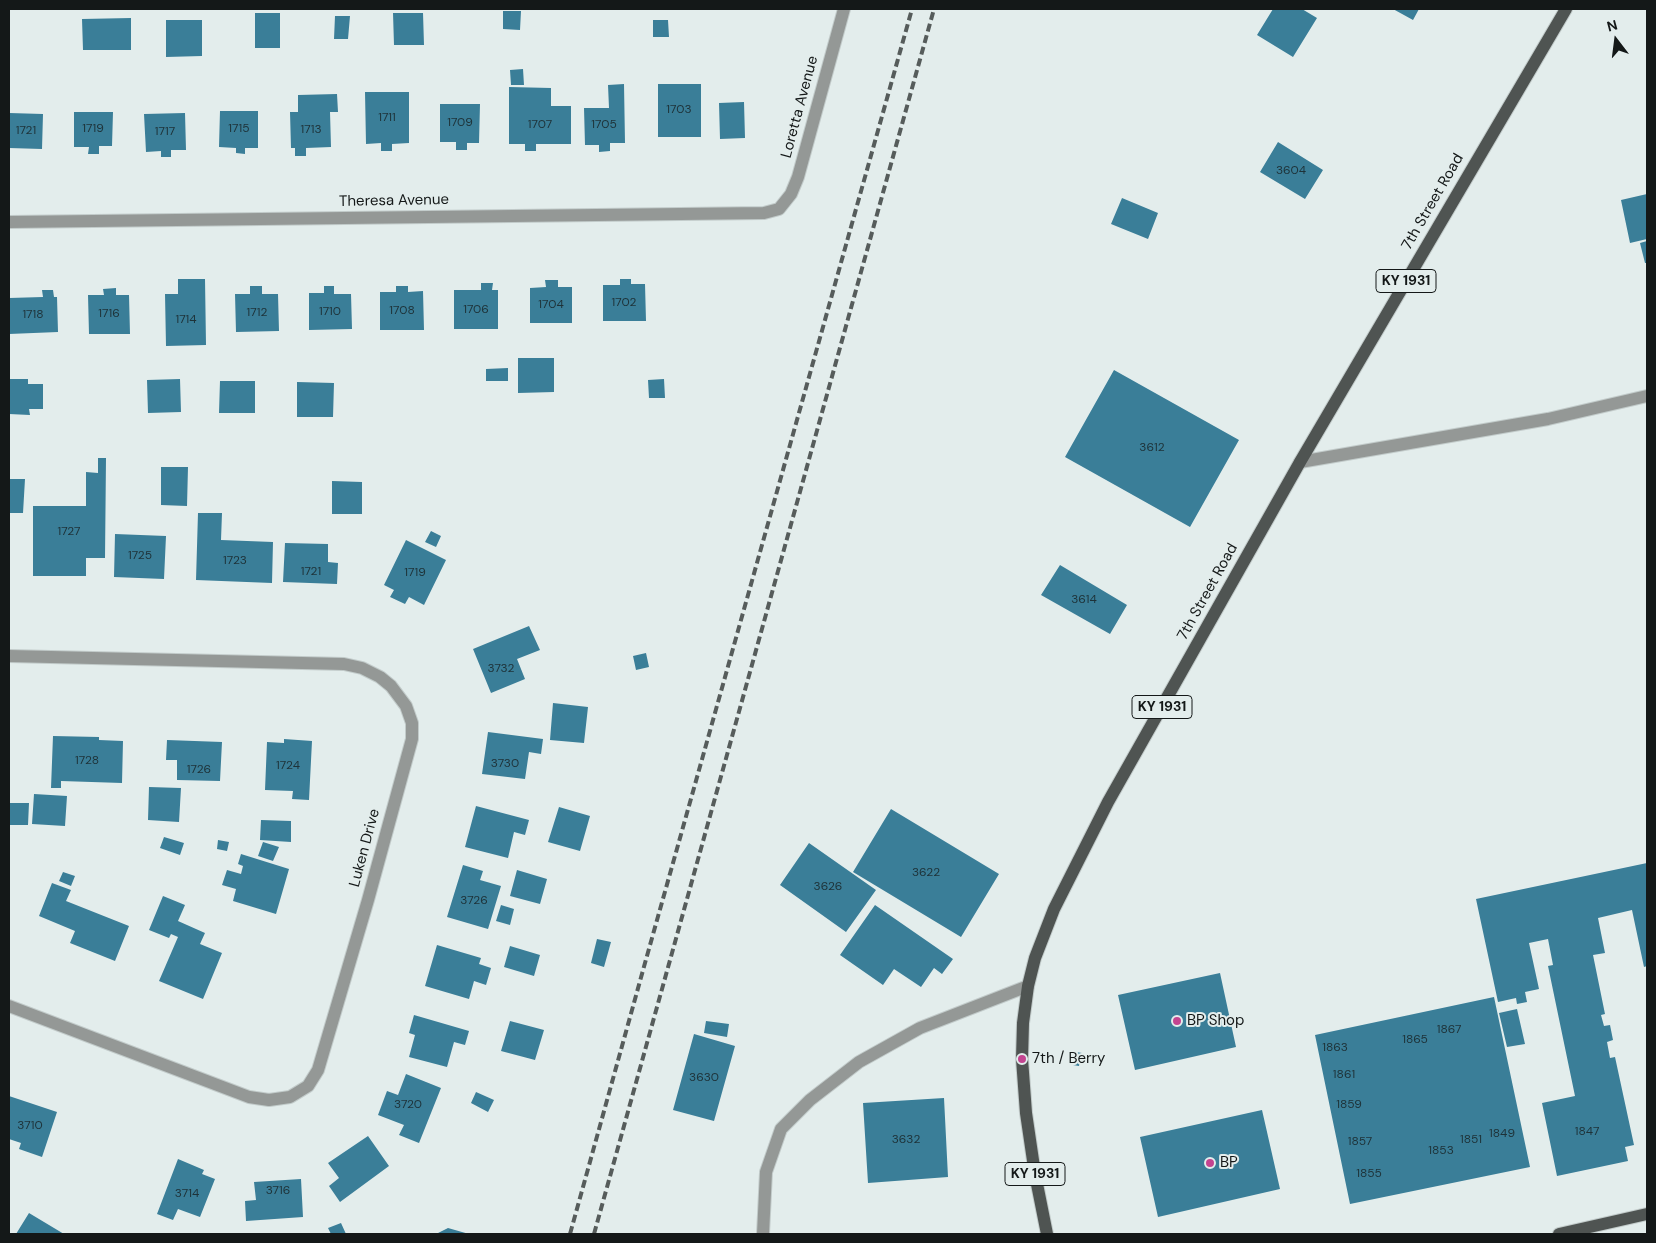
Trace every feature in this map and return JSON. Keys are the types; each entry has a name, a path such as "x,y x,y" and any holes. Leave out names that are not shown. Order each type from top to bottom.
{"main road":[{"name":"7th Street Road","path":"1047,1234 1035,1174 1025,1104 1022,1059 1023,1023 1028,986 1035,958 1054,909 1108,802 1300,462 1566,9"},
{"path":"1558,1234 1594,1230 1647,1214"}],"street":[{"name":"Loretta Avenue","path":"779,210 791,194 798,177 844,9"},
{"name":"Theresa Avenue","path":"9,222 764,213 779,210"},
{"path":"1300,462 1548,419 1647,396"},
{"name":"Luken Drive","path":"9,656 344,664 362,668 380,677 392,686 406,706 412,723 412,739 368,900 318,1070 308,1086 290,1098 269,1100 249,1097 9,1006"},
{"path":"763,1234 766,1172 782,1128 810,1100 860,1062 920,1028 1028,986"}],"building":[{"path":"1273,9 1302,9 1317,18 1293,57 1257,35"},
{"path":"1393,9 1419,9 1413,20"},
{"path":"503,11 521,11 520,30 503,29"},
{"path":"255,13 280,13 280,48 255,48"},
{"path":"393,13 423,13 424,45 394,45"},
{"path":"335,16 350,16 348,39 334,39"},
{"path":"131,18 131,50 83,50 82,19"},
{"path":"166,20 202,20 202,56 166,57"},
{"path":"653,20 668,20 669,37 653,37"},
{"path":"523,69 524,85 511,85 510,70"},
{"path":"624,84 625,143 610,143 610,151 599,152 599,145 585,145 584,108 609,108 608,85"},
{"path":"658,84 701,84 701,137 658,137"},
{"path":"509,87 551,88 551,106 571,106 571,144 536,144 536,151 525,151 525,144 509,144"},
{"path":"365,92 409,92 409,143 392,144 392,151 381,151 381,143 366,144"},
{"path":"337,94 338,112 330,112 331,147 306,148 306,156 295,156 295,148 291,148 290,112 298,112 298,95"},
{"path":"744,102 745,138 720,139 719,103"},
{"path":"440,104 480,104 479,143 467,143 467,150 456,150 456,142 440,142"},
{"path":"220,111 258,111 258,148 245,148 245,154 236,153 236,148 219,147"},
{"path":"74,112 113,112 112,146 99,146 99,154 88,154 89,147 74,147"},
{"path":"9,113 43,114 42,149 9,148"},
{"path":"185,113 186,150 171,150 171,157 161,157 161,151 146,152 144,114"},
{"path":"1278,142 1323,170 1305,199 1260,172"},
{"path":"1647,194 1647,239 1630,243 1621,200"},
{"path":"1122,198 1158,213 1148,239 1111,224"},
{"path":"1647,241 1647,263 1645,263 1640,243"},
{"path":"178,279 205,279 206,345 166,346 165,294 178,294"},
{"path":"620,279 631,279 631,284 645,284 646,321 603,321 603,285 620,285"},
{"path":"545,280 558,280 558,287 572,287 572,323 530,323 530,288 546,287"},
{"path":"481,283 493,283 492,290 498,290 498,329 454,329 454,290 481,290"},
{"path":"250,286 262,286 262,294 278,294 279,331 236,332 235,294 250,294"},
{"path":"324,286 334,286 334,294 351,294 352,329 309,330 309,293 324,293"},
{"path":"396,286 408,286 408,292 423,291 424,330 380,330 380,292 396,292"},
{"path":"116,288 116,295 129,295 130,334 89,334 88,295 104,295 103,289"},
{"path":"42,290 53,290 54,297 57,297 58,332 9,334 9,298 43,297"},
{"path":"518,358 554,358 554,392 518,393"},
{"path":"508,368 508,381 486,381 486,369"},
{"path":"1114,370 1239,440 1190,527 1065,457"},
{"path":"9,379 28,379 28,384 43,384 43,409 29,409 30,415 9,414"},
{"path":"180,379 181,412 148,413 147,380"},
{"path":"664,379 665,398 649,398 648,380"},
{"path":"220,381 255,381 255,413 219,413"},
{"path":"297,382 334,383 333,417 297,417"},
{"path":"98,458 106,458 105,558 86,558 86,576 33,576 33,506 86,506 86,472 98,473"},
{"path":"161,467 188,467 187,506 161,505"},
{"path":"9,479 25,479 23,513 9,513"},
{"path":"332,481 362,482 362,514 332,514"},
{"path":"198,513 222,513 221,540 273,542 272,583 196,580"},
{"path":"431,531 441,536 436,547 425,542"},
{"path":"115,534 166,536 164,579 114,577"},
{"path":"406,540 446,560 424,605 409,597 405,604 390,597 394,590 384,585"},
{"path":"285,543 328,544 328,562 338,563 337,584 283,582"},
{"path":"1060,565 1127,605 1110,634 1041,595"},
{"path":"529,626 540,650 517,659 525,679 491,693 473,649"},
{"path":"646,653 649,667 636,670 633,656"},
{"path":"553,703 588,707 584,743 550,740"},
{"path":"488,732 543,739 541,754 529,752 525,779 482,774"},
{"path":"53,736 99,737 99,740 123,741 122,783 61,781 61,788 51,788"},
{"path":"284,739 312,741 309,800 292,799 293,791 265,790 267,742 284,743"},
{"path":"167,740 222,742 220,781 177,780 177,760 166,760"},
{"path":"149,787 181,788 179,822 148,820"},
{"path":"34,794 67,796 65,826 32,824"},
{"path":"9,803 29,803 28,825 9,825"},
{"path":"476,806 529,820 525,835 514,832 508,858 465,847"},
{"path":"559,807 590,816 580,851 548,842"},
{"path":"891,809 999,874 961,937 853,872"},
{"path":"261,820 291,821 291,842 260,840"},
{"path":"164,837 184,843 180,855 160,848"},
{"path":"218,840 229,842 227,851 217,849"},
{"path":"263,842 279,847 273,861 258,856"},
{"path":"809,843 876,890 846,932 780,885"},
{"path":"241,854 289,869 276,914 233,901 236,889 222,885 227,870 241,874 243,866 238,864"},
{"path":"1647,863 1647,966 1644,967 1632,910 1598,918 1605,953 1593,955 1605,1014 1601,1015 1604,1026 1610,1025 1613,1040 1607,1042 1610,1058 1615,1057 1634,1145 1625,1147 1628,1161 1557,1176 1542,1103 1575,1096 1548,966 1553,965 1548,939 1529,943 1539,989 1525,992 1527,1002 1517,1004 1516,998 1498,1002 1476,899"},
{"path":"463,865 483,871 480,880 501,886 488,929 447,917"},
{"path":"517,870 547,879 540,904 510,896"},
{"path":"63,872 75,876 71,886 59,881"},
{"path":"52,883 71,890 66,901 129,926 115,961 70,943 75,931 39,916"},
{"path":"163,896 185,905 178,921 205,933 200,944 222,953 203,999 159,981 178,937 171,934 169,938 149,930"},
{"path":"501,905 514,909 510,925 496,921"},
{"path":"875,905 953,959 942,974 934,968 921,987 894,969 883,985 840,955"},
{"path":"597,939 611,942 604,967 591,963"},
{"path":"437,945 481,958 479,964 491,968 486,985 474,981 469,999 425,986"},
{"path":"510,946 540,955 534,976 504,967"},
{"name":"BP Shop","path":"1220,973 1236,1047 1135,1070 1118,995"},
{"path":"1494,997 1530,1167 1350,1204 1315,1035"},
{"path":"1517,1009 1525,1044 1507,1047 1499,1013"},
{"path":"414,1015 469,1031 465,1045 454,1042 447,1067 409,1057 415,1035 409,1033"},
{"path":"510,1021 544,1030 535,1060 501,1051"},
{"path":"706,1021 729,1024 727,1037 704,1033"},
{"path":"694,1034 735,1046 714,1121 673,1110"},
{"path":"1076,1052 1082,1053 1079,1066 1073,1065"},
{"path":"406,1074 441,1088 419,1143 399,1135 404,1125 378,1115 387,1091 398,1095"},
{"path":"476,1092 494,1100 488,1112 471,1103"},
{"path":"9,1096 57,1112 42,1157 19,1149 21,1143 9,1139"},
{"path":"944,1098 948,1177 868,1183 863,1103"},
{"name":"BP","path":"1262,1110 1280,1189 1158,1217 1140,1137"},
{"path":"368,1136 389,1166 340,1202 329,1186 339,1178 328,1163"},
{"path":"178,1159 204,1170 202,1174 215,1179 200,1217 178,1209 173,1220 157,1214"},
{"path":"301,1179 303,1217 246,1221 245,1201 256,1200 254,1182"},
{"path":"29,1213 64,1234 16,1234"},
{"path":"341,1223 346,1234 331,1234 328,1228"},
{"path":"448,1228 469,1234 436,1234"}],"railway":[{"path":"570,1234 912,9"},
{"path":"594,1234 934,9"}],"place":[{"name":"BP Shop","path":"1177,1021"},
{"name":"7th / Berry","path":"1022,1059"},
{"name":"BP","path":"1210,1163"}]}
